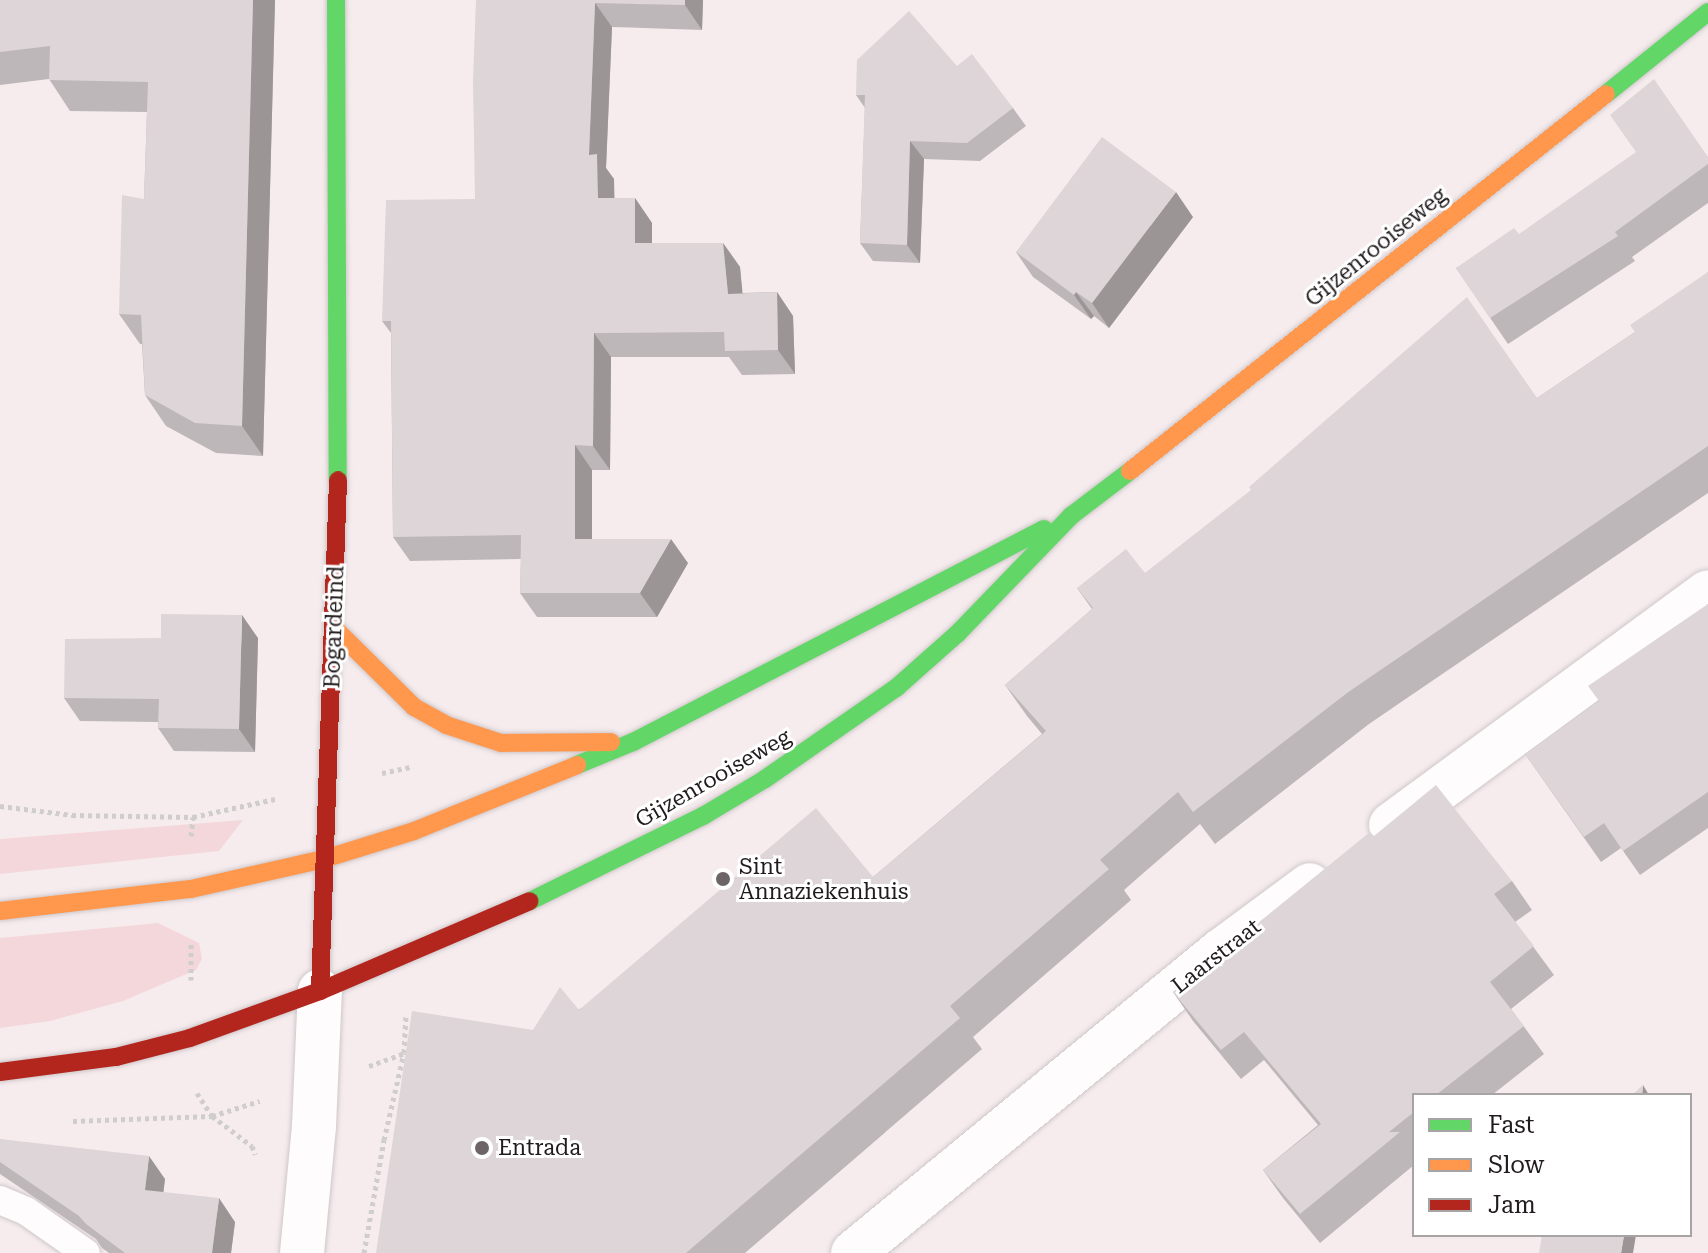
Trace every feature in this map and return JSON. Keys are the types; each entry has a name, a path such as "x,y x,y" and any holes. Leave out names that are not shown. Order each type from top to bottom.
{"main road":[{"name":"Bogardeind","path":"320,991 338,533 336,0"},
{"name":"Gijzenrooiseweg","path":"0,1072 116,1057 190,1038 320,991 567,885 703,816 765,779 896,688 958,633 1071,516 1208,411 1708,12"},
{"name":"Gijzenrooiseweg","path":"0,911 191,889 324,859 414,831 633,742 1071,516"},
{"path":"333,627 414,707 446,725 501,743 633,742"}],"street":[{"name":"Laarstraat","path":"853,1253 1222,950 1708,592"},
{"name":"Bogardeind","path":"302,1253 315,1113 320,991"}],"lane":[{"path":"0,1200 26,1211 86,1253"}],"path":[{"path":"0,806 72,815 193,817 416,766"},
{"path":"60,1121 212,1116 194,1088 190,1038 193,817"},
{"path":"364,1253 384,1140 404,1053"}],"shaded area":[{"path":"243,820 219,851 0,874 0,839"},
{"path":"158,923 199,943 202,959 196,970 123,1001 50,1021 0,1028 0,938"}],"building":[{"path":"0,0 253,0 242,426 195,423 145,395 141,315 119,314 122,195 144,199 148,82 49,80 50,46 0,52"},
{"path":"476,0 685,0 685,5 595,3 589,155 597,154 598,198 635,198 635,243 723,243 728,294 777,292 778,350 725,351 724,332 594,333 593,446 575,445 575,539 671,539 640,593 520,593 521,535 393,537 391,321 382,321 386,200 475,199 473,80"},
{"path":"909,11 957,66 972,54 1013,108 967,143 910,141 907,245 860,243 865,95 856,95 857,60"},
{"path":"1654,79 1708,157 1708,164 1615,232 1618,236 1490,318 1456,268 1514,228 1519,234 1636,152 1610,115"},
{"path":"1102,137 1176,192 1092,303 1076,292 1074,295 1016,252"},
{"path":"1708,272 1708,446 1347,693 1193,812 1178,792 1100,860 1109,869 950,1006 960,1018 686,1253 376,1253 412,1011 533,1030 560,987 579,1010 816,808 873,877 1046,731 1005,685 1093,608 1077,588 1126,549 1145,573 1251,490 1249,487 1467,297 1537,398 1635,332 1630,325"},
{"path":"1708,604 1708,792 1623,851 1604,823 1584,837 1525,754 1599,701 1588,686"},
{"path":"161,614 242,615 239,729 158,728 159,699 64,698 65,639 161,638"},
{"path":"1436,785 1512,881 1494,894 1534,946 1490,982 1524,1026 1439,1093 1412,1093 1412,1114 1389,1132 1400,1132 1300,1214 1263,1170 1321,1124 1244,1032 1221,1050 1173,992 1370,832 1374,836"},
{"path":"0,1139 149,1156 145,1190 219,1198 212,1253 125,1253 79,1216 0,1162"},
{"path":"1542,1237 1624,1237 1621,1253 1539,1253"}],"traffic: fast":[{"path":"336,0 338,480"},
{"path":"1606,94 1708,12"},
{"path":"530,901 703,816 765,779 896,688 958,633 1071,516 1130,471"},
{"path":"577,765 633,742 1044,529"}],"traffic: slow":[{"path":"1130,471 1606,94"},
{"path":"333,627 414,707 446,725 501,743 611,742"},
{"path":"0,911 191,889 324,859 414,831 577,765"}],"traffic: jam":[{"path":"320,991 338,480"},
{"path":"0,1072 116,1057 190,1038 320,991 530,901"}],"place":[{"name":"Sint Annaziekenhuis","path":"723,879"},
{"name":"Entrada","path":"482,1148"}]}
